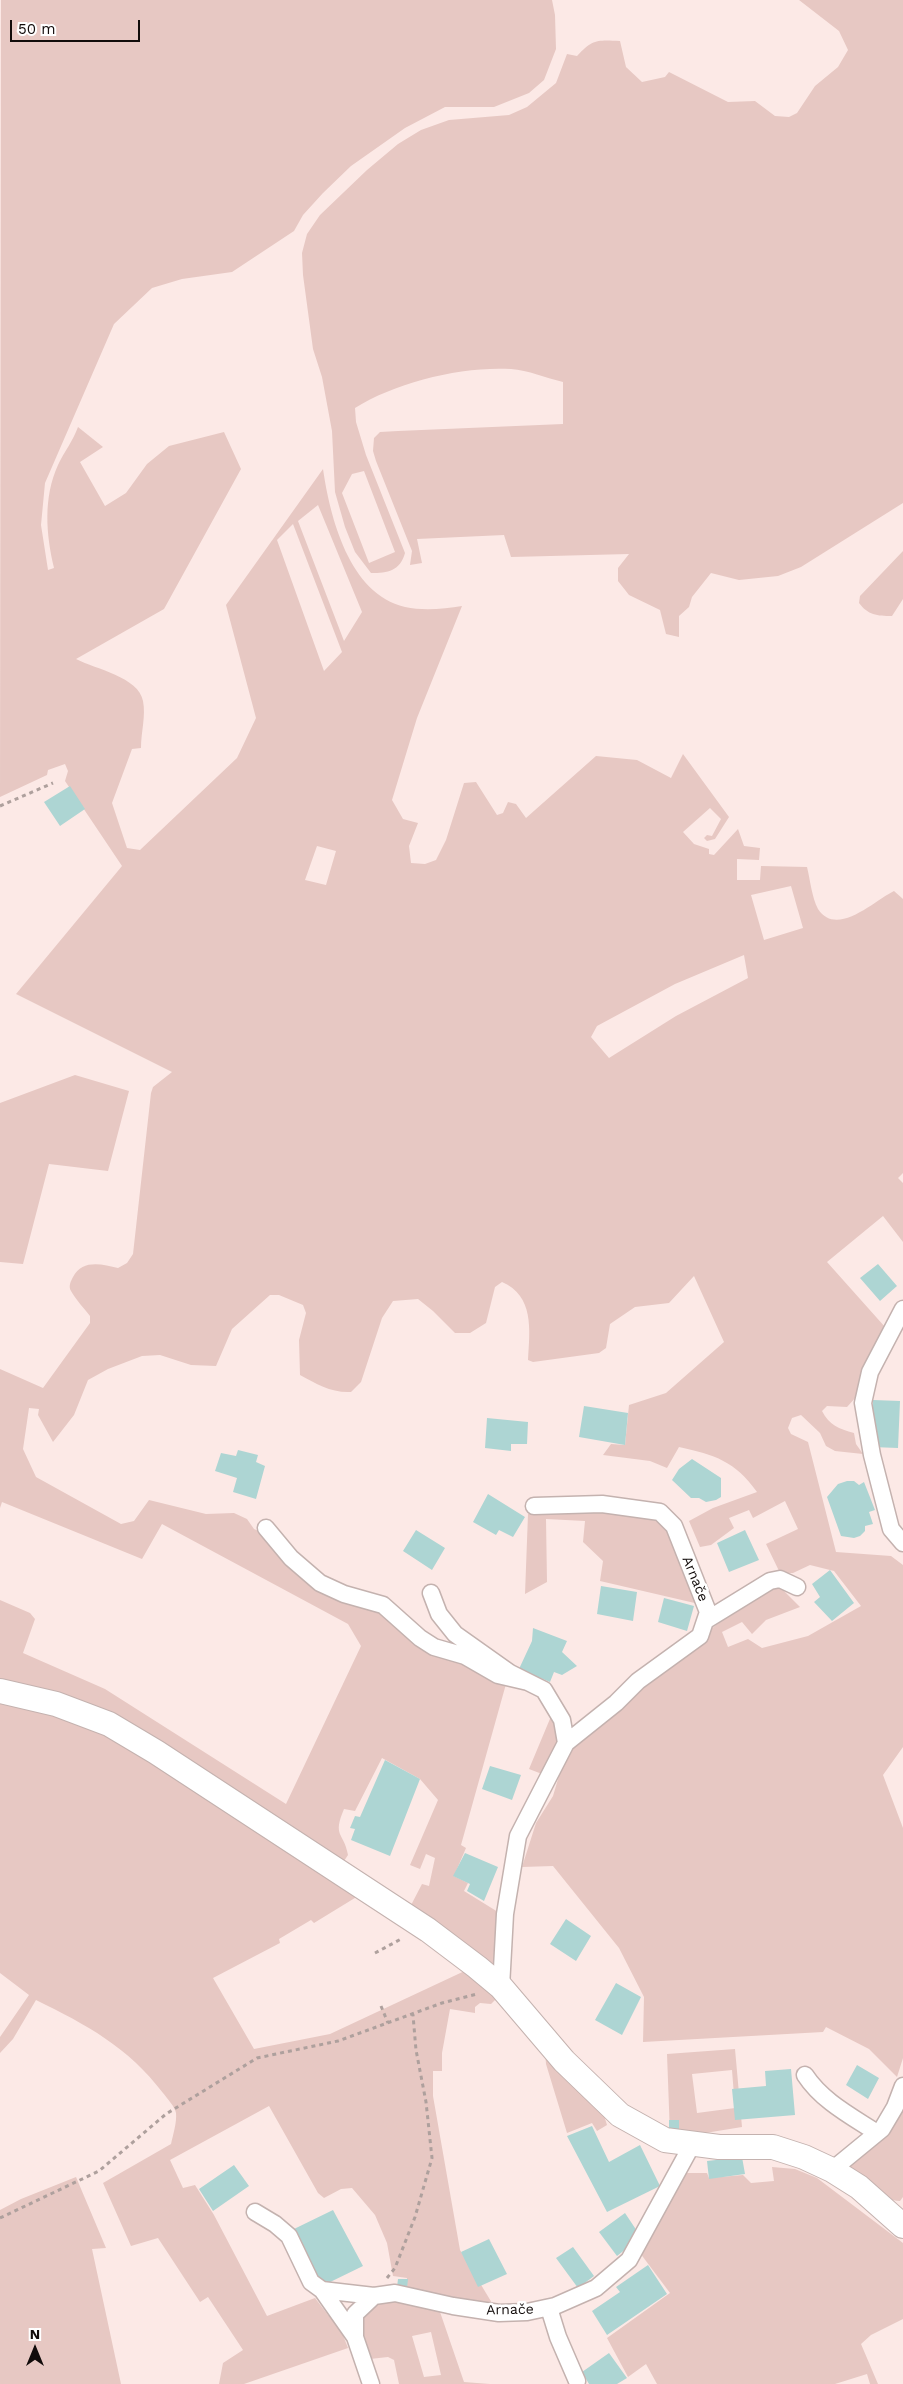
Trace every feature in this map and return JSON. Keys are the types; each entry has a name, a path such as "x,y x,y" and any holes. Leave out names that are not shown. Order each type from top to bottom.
{"street":[{"path":"903,1309 870,1372 863,1403 872,1455 891,1529 903,1543"},
{"name":"Arnače","path":"501,1988 505,1914 518,1836 566,1743 616,1703 638,1681 700,1636 708,1612 674,1526 660,1512 602,1504 534,1506"},
{"path":"266,1528 291,1558 320,1583 344,1594 383,1605 420,1638 434,1647 465,1656 498,1676 528,1682"},
{"path":"705,1621 770,1582 780,1579 797,1587"},
{"path":"431,1593 439,1614 455,1634 510,1673 544,1690 562,1720 566,1743"},
{"path":"0,1691 56,1704 109,1724 156,1752 428,1930 477,1967 501,1988 564,2062 620,2115 665,2140 719,2147 773,2147 804,2157 832,2170 859,2187 903,2226"},
{"path":"806,2075 813,2087 827,2100 877,2133"},
{"path":"832,2170 882,2129 895,2107 903,2086"},
{"name":"Arnače","path":"322,2290 374,2296 395,2293 453,2306 499,2313 527,2312 549,2308 596,2288 629,2260 693,2143"},
{"path":"255,2212 275,2224 289,2236 311,2282 322,2290 355,2337 371,2384"},
{"path":"355,2337 355,2314 374,2296"},
{"path":"549,2308 558,2337 577,2381"}],"path":[{"path":"0,806 53,783"},
{"path":"375,1953 404,1937 406,1942 428,1930"},
{"path":"0,2218 99,2171 166,2114 256,2058 338,2041 442,2003 501,1988"},
{"path":"381,2006 388,2023"},
{"path":"374,2296 394,2268 415,2217 432,2158 426,2102 416,2050 413,2015"}],"shaded area":[{"path":"1,0 552,0 555,15 556,49 544,80 529,93 494,107 445,107 405,128 351,166 303,215 294,231 232,272 182,279 152,288 114,324 45,483 41,525 48,570 54,568 47,516 50,490 58,465 78,427 103,447 80,462 105,506 126,493 147,464 169,446 224,432 241,469 164,609 76,659 125,680 140,693 143,701 141,748 132,749 112,803 127,848 140,850 237,758 256,718 226,605 323,469 337,530 356,570 370,587 386,599 405,607 433,609 462,606 417,718 392,800 403,819 418,823 409,846 411,863 425,864 436,860 446,840 464,783 476,782 497,815 503,813 508,802 516,804 526,818 596,756 637,760 671,778 683,754 729,817 715,839 707,841 704,838 707,835 712,836 721,819 710,808 683,832 694,844 709,849 709,854 714,855 738,829 744,846 760,848 759,860 737,859 737,880 760,880 761,866 807,867 818,909 826,917 835,920 856,914 894,891 903,899 903,1173 898,1178 903,1183 903,1242 883,1216 827,1262 885,1327 857,1396 847,1407 827,1406 822,1411 835,1426 854,1433 856,1444 863,1454 835,1451 826,1446 820,1433 801,1415 792,1418 788,1428 791,1434 808,1442 836,1552 891,1556 903,1565 903,1747 883,1775 903,1828 903,2058 897,2077 869,2049 826,2027 823,2032 643,2042 644,1997 619,1948 553,1866 522,1867 536,1823 553,1796 566,1752 581,1736 716,1625 777,1584 800,1607 766,1620 752,1634 742,1622 722,1632 728,1647 748,1639 762,1648 808,1636 861,1606 834,1571 810,1565 793,1573 780,1573 766,1544 798,1529 785,1501 753,1518 749,1510 729,1518 734,1528 711,1545 700,1547 689,1521 713,1508 757,1492 749,1481 732,1466 703,1453 679,1447 667,1468 650,1461 603,1455 611,1444 625,1445 629,1405 666,1393 724,1342 694,1276 669,1303 635,1307 610,1324 606,1348 599,1353 533,1362 528,1360 529,1325 525,1305 512,1288 502,1282 495,1287 486,1323 470,1333 455,1333 418,1299 393,1301 382,1318 361,1382 351,1392 337,1391 318,1385 300,1375 299,1340 306,1313 303,1305 279,1295 270,1295 232,1329 216,1366 191,1365 160,1355 142,1356 108,1369 88,1380 74,1415 53,1442 38,1415 39,1409 29,1408 23,1449 36,1477 121,1524 134,1521 149,1500 206,1514 234,1513 247,1519 254,1529 263,1533 295,1566 381,1609 453,1658 506,1684 461,1845 466,1848 454,1876 468,1883 464,1891 498,1912 497,1968 409,1909 422,1884 429,1886 435,1858 426,1854 420,1869 410,1865 438,1800 420,1779 382,1758 355,1811 344,1809 339,1830 348,1855 342,1864 163,1749 0,1682 0,1600 30,1613 35,1619 23,1653 105,1689 286,1804 361,1646 348,1624 162,1524 142,1559 2,1502 0,1508 0,1369 43,1388 90,1323 90,1316 70,1289 70,1284 77,1271 82,1267 93,1264 118,1268 127,1263 133,1254 151,1093 153,1087 172,1072 16,994 122,866 65,781 68,771 65,764 48,770 47,775 0,797","holes":["318,505 362,612 344,641 298,521","293,524 342,652 324,671 277,540","317,846 336,851 326,885 305,880","791,886 803,928 764,940 751,895","744,955 748,978 676,1016 609,1058 591,1037 597,1026 675,984"]},
{"path":"799,0 903,0 903,503 801,567 778,576 739,580 711,573 692,597 689,607 679,616 679,637 666,634 660,610 629,595 618,581 618,568 629,554 511,557 504,535 417,539 422,563 410,565 412,551 373,451 374,438 380,432 563,424 563,382 530,372 511,369 472,370 409,383 355,408 356,422 366,455 405,553 400,564 392,570 371,573 355,552 345,527 335,492 332,431 322,377 313,349 303,275 302,253 307,234 320,215 367,170 398,144 421,130 449,120 509,115 527,107 556,83 567,54 577,56 587,46 596,42 620,41 626,67 642,82 665,77 669,72 728,102 755,101 775,116 789,117 797,113 815,86 838,67 848,50 839,31","holes":["364,471 395,552 369,563 342,493 352,474"]},
{"path":"903,551 903,599 892,616 877,615 869,612 859,603 860,596"},
{"path":"75,1075 129,1091 108,1171 49,1164 23,1264 0,1262 0,1103"},
{"path":"572,1510 642,1512 658,1518 666,1529 699,1604 600,1581 603,1561 583,1542 585,1521 546,1519 547,1582 525,1594 528,1514"},
{"path":"0,1697 95,1726 363,1893 314,1923 311,1920 279,1939 280,1943 213,1978 254,2049 330,2034 471,1968 496,1999 491,2004 480,2003 475,2007 475,2013 450,2009 442,2053 442,2071 433,2071 433,2096 460,2250 492,2303 491,2307 406,2291 407,2278 393,2276 387,2243 375,2215 352,2188 341,2189 324,2198 318,2193 269,2106 170,2160 183,2188 195,2185 214,2215 267,2316 315,2298 328,2315 339,2325 348,2348 244,2384 219,2384 223,2363 243,2350 208,2297 200,2302 158,2238 131,2246 103,2183 171,2144 176,2117 173,2105 150,2077 121,2050 89,2028 36,2000 13,2039 0,2053 0,2037 29,1995 0,1973"},
{"path":"552,1714 556,1724 558,1739 554,1752 542,1774 529,1769"},
{"path":"735,2049 742,2127 699,2134 670,2135 667,2054","holes":["732,2070 735,2108 697,2113 692,2074"]},
{"path":"545,2052 602,2109 607,2125 597,2131 592,2123 567,2133 546,2064"},
{"path":"903,2097 903,2197 900,2201 878,2193 864,2183 848,2165"},
{"path":"772,2167 795,2169 817,2178 903,2243 903,2319 871,2335 861,2344 878,2384 870,2384 867,2374 835,2384 657,2384 646,2364 628,2377 607,2338 670,2293 640,2253 681,2173 707,2173 709,2178 743,2175 751,2183 774,2181"},
{"path":"76,2177 106,2248 92,2249 121,2384 0,2384 0,2210 21,2199"},
{"path":"397,2301 439,2309 464,2382 490,2384 399,2384 394,2360 388,2357 370,2359 358,2325 369,2310","holes":["431,2332 441,2375 424,2377 412,2336"]}],"building":[{"path":"70,786 85,809 60,826 44,802"},
{"path":"878,1264 897,1286 880,1301 860,1278"},
{"path":"873,1400 900,1401 898,1448 872,1447"},
{"path":"584,1406 628,1413 625,1445 579,1437"},
{"path":"487,1418 528,1422 527,1444 511,1444 511,1451 485,1448"},
{"path":"238,1450 258,1455 256,1462 265,1466 256,1499 233,1492 237,1478 215,1471 221,1453 236,1456"},
{"path":"692,1459 721,1478 721,1497 706,1502 699,1498 691,1498 672,1480 679,1469"},
{"path":"854,1481 859,1485 864,1482 875,1510 869,1512 873,1524 865,1526 865,1531 860,1536 854,1538 841,1536 827,1497 838,1484"},
{"path":"488,1494 525,1517 513,1537 499,1530 496,1535 473,1522"},
{"path":"416,1530 445,1548 432,1570 403,1551"},
{"path":"745,1530 759,1560 729,1572 717,1543"},
{"path":"830,1570 854,1603 832,1621 814,1602 820,1597 812,1584"},
{"path":"601,1586 637,1592 633,1621 597,1614"},
{"path":"664,1598 694,1606 687,1631 658,1622"},
{"path":"533,1628 567,1641 562,1652 577,1666 562,1675 554,1672 550,1682 519,1669 532,1641"},
{"path":"385,1760 420,1779 390,1856 351,1840 355,1829 350,1828 355,1816 360,1817"},
{"path":"490,1766 521,1775 512,1800 482,1789"},
{"path":"465,1853 498,1867 484,1901 467,1891 470,1884 453,1876"},
{"path":"566,1919 591,1936 576,1961 550,1944"},
{"path":"616,1983 641,1997 622,2035 595,2020"},
{"path":"857,2065 879,2078 868,2099 846,2085"},
{"path":"791,2069 795,2115 735,2120 732,2089 766,2086 765,2071"},
{"path":"669,2120 679,2120 679,2129 669,2129"},
{"path":"592,2126 609,2162 640,2145 660,2186 607,2212 567,2136"},
{"path":"742,2157 745,2174 709,2179 707,2161"},
{"path":"234,2165 249,2186 213,2211 199,2189"},
{"path":"333,2210 363,2266 322,2286 294,2229"},
{"path":"625,2213 641,2237 617,2256 599,2232"},
{"path":"489,2239 507,2274 478,2287 461,2252"},
{"path":"573,2247 594,2276 578,2288 556,2258"},
{"path":"648,2265 667,2294 607,2335 592,2311 620,2292 616,2287"},
{"path":"398,2279 408,2279 407,2288 397,2287"},
{"path":"609,2353 627,2378 617,2384 589,2384 582,2372"}]}
